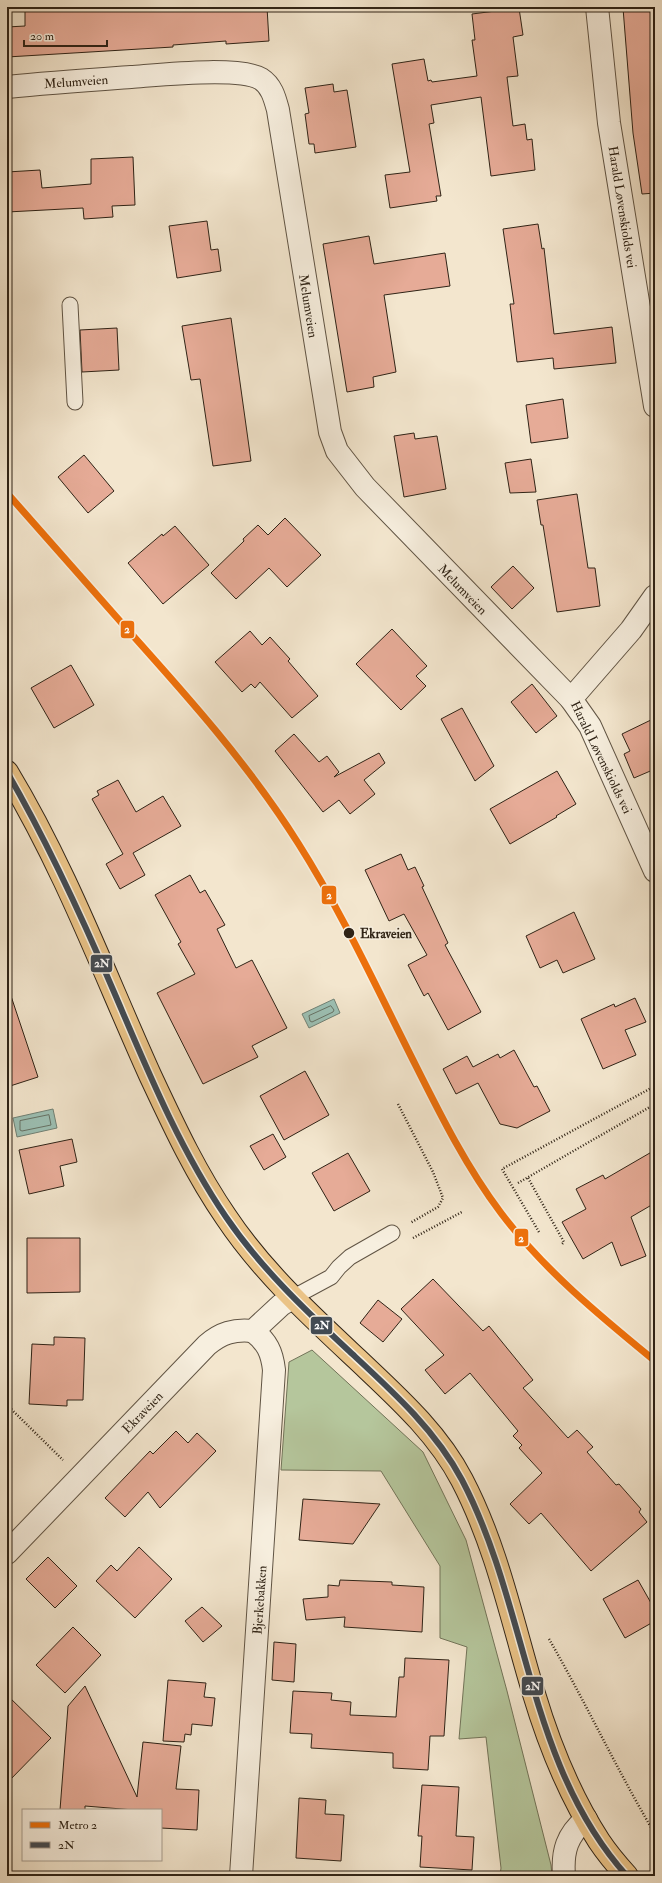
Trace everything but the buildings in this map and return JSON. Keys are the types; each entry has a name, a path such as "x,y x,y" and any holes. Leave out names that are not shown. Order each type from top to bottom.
{"main road":[{"path":"7,772 50,851 142,1057 190,1158 234,1229 292,1298 417,1417 449,1457 461,1477 486,1534 498,1567 534,1696 558,1761 586,1819 600,1842 627,1876"}],"street":[{"name":"Harald Løvenskiolds vei","path":"597,7 609,123 655,406"},
{"name":"Melumveien","path":"7,87 196,73 233,73 250,76 261,79 269,87 274,95 278,110 330,432 337,451 365,487 571,699"},
{"name":"Harald Løvenskiolds vei","path":"655,596 631,630 571,699 590,726 655,871"},
{"path":"253,1331 292,1298"},
{"name":"Ekraveien","path":"7,1553 207,1345 217,1337 227,1332 240,1330 253,1331"},
{"name":"Bjerkebakken","path":"241,1876 274,1370 273,1358 268,1346 253,1331"},
{"path":"564,1876 565,1849 570,1836 586,1819"}],"lane":[{"path":"70,305 75,402"},
{"path":"292,1298 331,1277 350,1257 392,1233"}],"path":[{"path":"539,1232 502,1169 655,1086"},
{"path":"392,1233 438,1207 443,1198 433,1172 398,1104"},
{"path":"518,1183 655,1104"},
{"path":"528,1178 564,1242 561,1245"},
{"path":"7,1405 80,1477"},
{"path":"549,1639 568,1672 627,1787 655,1834"}],"green space":[{"path":"312,1350 423,1452 466,1540 507,1691 551,1865 552,1876 500,1876 501,1868 486,1737 459,1739 467,1647 440,1638 440,1566 381,1471 281,1470 289,1362"}],"water":[{"path":"334,999 340,1013 309,1028 302,1014"},
{"path":"53,1109 57,1128 17,1137 13,1118"}],"metro line":[{"name":"2","path":"7,493 173,680 217,732 279,814 330,897 455,1141 477,1178 501,1213 535,1254 554,1273 593,1309 655,1361"}],"transit line":[{"name":"2N","path":"7,772 37,826 64,880 165,1108 193,1164 209,1191 239,1235 283,1287 411,1410 439,1444 462,1480 484,1529 502,1580 532,1684 549,1736 568,1785 594,1832 627,1876"}],"place":[{"name":"Ekraveien","path":"349,933"}]}
